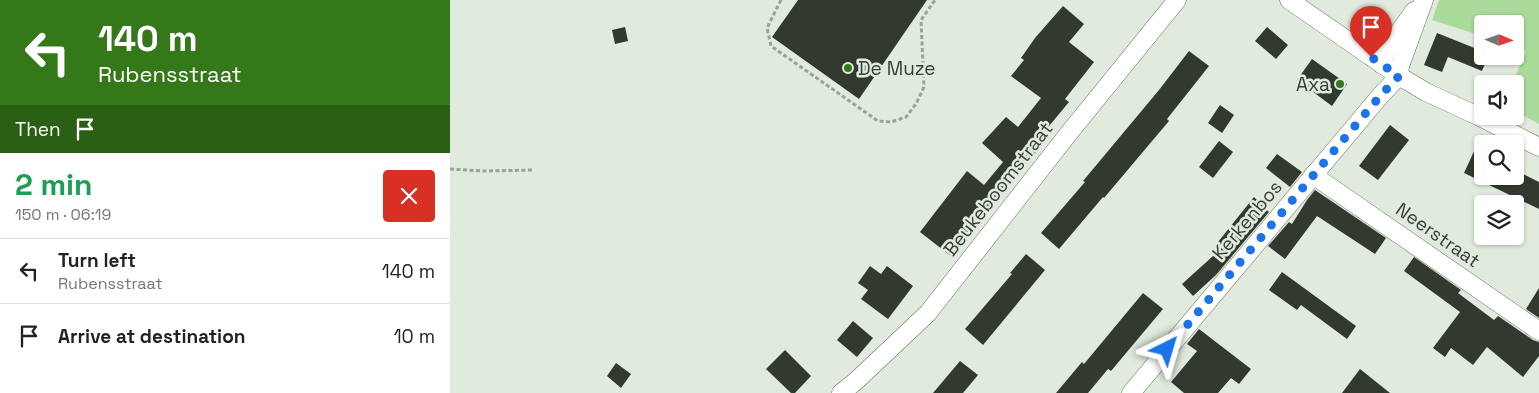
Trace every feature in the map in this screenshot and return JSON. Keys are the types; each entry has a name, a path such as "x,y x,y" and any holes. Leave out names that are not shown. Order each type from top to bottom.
{"street":[{"name":"Beukeboomstraat","path":"841,393 928,313 1069,133 1177,0"},
{"path":"1289,0 1381,64 1426,92 1480,117 1539,148"},
{"path":"1381,64 1388,48 1423,0"},
{"path":"1399,76 1400,66 1423,0"},
{"name":"Kerkenbos","path":"1131,393 1313,175 1399,76"},
{"name":"Neerstraat","path":"1313,175 1539,331"}],"path":[{"path":"780,0 767,28 771,46 878,121 891,122 906,117 916,104 924,87 921,20 935,0"},
{"path":"450,169 484,171 534,170"}],"green space":[{"path":"1439,0 1539,0 1539,124 1524,116 1524,75 1516,75 1520,65 1524,65 1526,51 1524,50 1524,15 1474,15 1474,33 1432,20"}],"building":[{"name":"De Muze","path":"798,0 927,0 859,99 772,37"},
{"path":"1063,6 1084,24 1069,42 1094,62 1065,99 1069,102 1035,143 1040,148 1015,176 952,257 920,232 967,171 984,185 1003,162 982,143 1006,117 1018,127 1041,98 1011,76 1024,60 1021,58 1035,38"},
{"path":"625,27 628,41 615,44 612,30"},
{"path":"1267,27 1288,45 1276,59 1255,41"},
{"path":"1437,33 1474,48 1474,65 1484,65 1482,71 1448,57 1442,72 1424,65"},
{"path":"1189,51 1209,66 1167,119 1169,121 1059,249 1041,233 1085,182 1083,181"},
{"path":"1312,59 1347,84 1332,106 1297,80"},
{"path":"1220,105 1234,115 1222,133 1208,123"},
{"path":"1390,125 1409,140 1378,180 1359,166"},
{"path":"1219,141 1233,152 1213,178 1199,167"},
{"path":"1474,151 1474,178 1464,173"},
{"path":"1277,154 1302,172 1290,187 1266,168"},
{"path":"1524,174 1539,182 1539,209 1524,202 1524,195 1510,195 1489,185 1524,185"},
{"path":"1315,190 1386,238 1375,254 1317,216 1285,259 1268,246 1289,222 1292,224"},
{"path":"1254,197 1269,212 1216,275 1193,296 1182,284 1223,247 1218,242"},
{"path":"1026,254 1045,270 983,345 965,329 1012,274 1010,273"},
{"path":"1414,257 1461,290 1458,293 1494,320 1498,316 1533,340 1539,342 1539,356 1523,377 1487,347 1473,365 1451,348 1445,357 1433,348 1460,312 1404,271"},
{"path":"870,266 881,274 887,266 913,286 888,319 861,299 868,290 858,283"},
{"path":"1282,272 1356,326 1347,339 1301,305 1297,310 1269,290"},
{"path":"1539,288 1539,318 1526,309"},
{"path":"1143,293 1163,309 1111,371 1108,369 1088,393 1056,393 1082,362 1084,364"},
{"path":"853,321 873,338 857,357 837,340"},
{"path":"1199,329 1251,369 1239,384 1231,378 1218,393 1184,393 1171,382 1197,351 1187,344"},
{"path":"785,350 811,376 795,393 791,393 766,369"},
{"path":"960,361 978,375 963,393 933,393"},
{"path":"616,363 631,374 621,388 607,376"},
{"path":"1360,369 1390,393 1342,393"}],"place":[{"name":"De Muze","path":"848,68"},
{"name":"Axa","path":"1340,84"}],"route":[{"path":"1167,349 1399,76 1371,57"}]}
